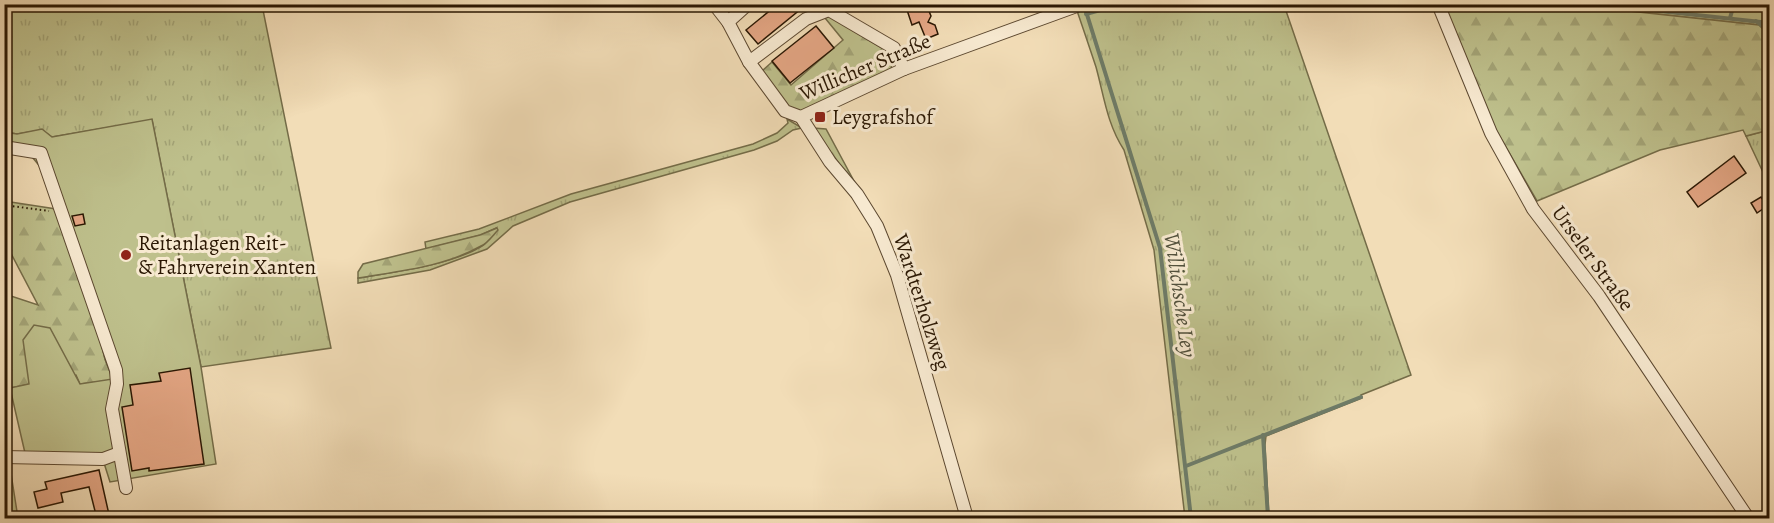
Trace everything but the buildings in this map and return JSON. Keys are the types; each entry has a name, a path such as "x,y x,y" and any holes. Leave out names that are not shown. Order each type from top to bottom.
{"street":[{"name":"Willicher Straße","path":"714,4 728,22 749,62 785,111 801,117 903,69 1078,6"},
{"path":"728,22 748,4"},
{"name":"Urseler Straße","path":"1438,4 1491,133 1533,209 1599,296 1748,519"},
{"path":"749,62 806,19 829,10 894,48 903,69"},
{"name":"Wardterholzweg","path":"801,117 830,162 857,195 877,226 897,275 968,519"},
{"path":"4,147 41,153 64,214 116,370 117,384 112,409 126,488"},
{"path":"4,457 103,459 119,453"}],"path":[{"path":"4,205 64,214"}],"green space":[{"path":"4,5 262,5 331,348 201,367 152,120 52,137 42,130 17,134 5,132"},
{"path":"1075,5 1284,5 1411,375 1361,395 1362,398 1266,436 1269,518 1185,518 1154,250 1124,150 1110,120 1096,67"},
{"path":"1443,5 1573,5 1759,25 1769,35 1769,130 1746,136 1743,130 1660,150 1537,201 1496,130"},
{"path":"1573,5 1769,5 1769,35 1758,25"},
{"path":"829,16 887,51 893,59 891,69 804,112 789,108 762,71 772,62 791,85 843,40 825,18"},
{"name":"Reitanlagen Reit- & Fahrverein Xanten","path":"152,119 201,367 216,464 110,482 104,463 25,453 10,388 29,384 23,340 34,325 50,328 80,384 113,379 105,359 91,301 42,169 33,158 44,149 5,142 4,132 17,134 42,129 52,137"},
{"path":"787,119 802,128 793,130 777,141 754,150 570,202 513,226 487,249 430,270 358,283 358,278 422,267 469,253 484,245 496,228 481,235 426,249 425,242 479,229 571,194 753,144 777,133 788,123"},
{"path":"813,128 826,129 861,194"},
{"path":"1769,130 1769,185 1746,136"},
{"path":"4,201 56,209 91,301 105,359 113,380 80,384 76,375 5,389 5,294 38,305 5,242"},
{"path":"497,228 498,230 484,245 452,259 437,264 358,278 358,272 363,264 480,235"},
{"path":"5,460 9,461 18,518 5,518"}],"waterway":[{"path":"1086,14 1111,7 1138,4"},
{"path":"1595,4 1770,23"},
{"path":"1730,18 1734,4"},
{"name":"Willichsche Ley","path":"1084,5 1160,248 1191,518"},
{"path":"1756,21 1770,32"},
{"path":"1186,466 1361,397"},
{"path":"1263,435 1268,518"}],"place":[{"name":"Leygrafshof","path":"820,117"},
{"name":"Reitanlagen Reit- & Fahrverein Xanten","path":"126,255"}]}
